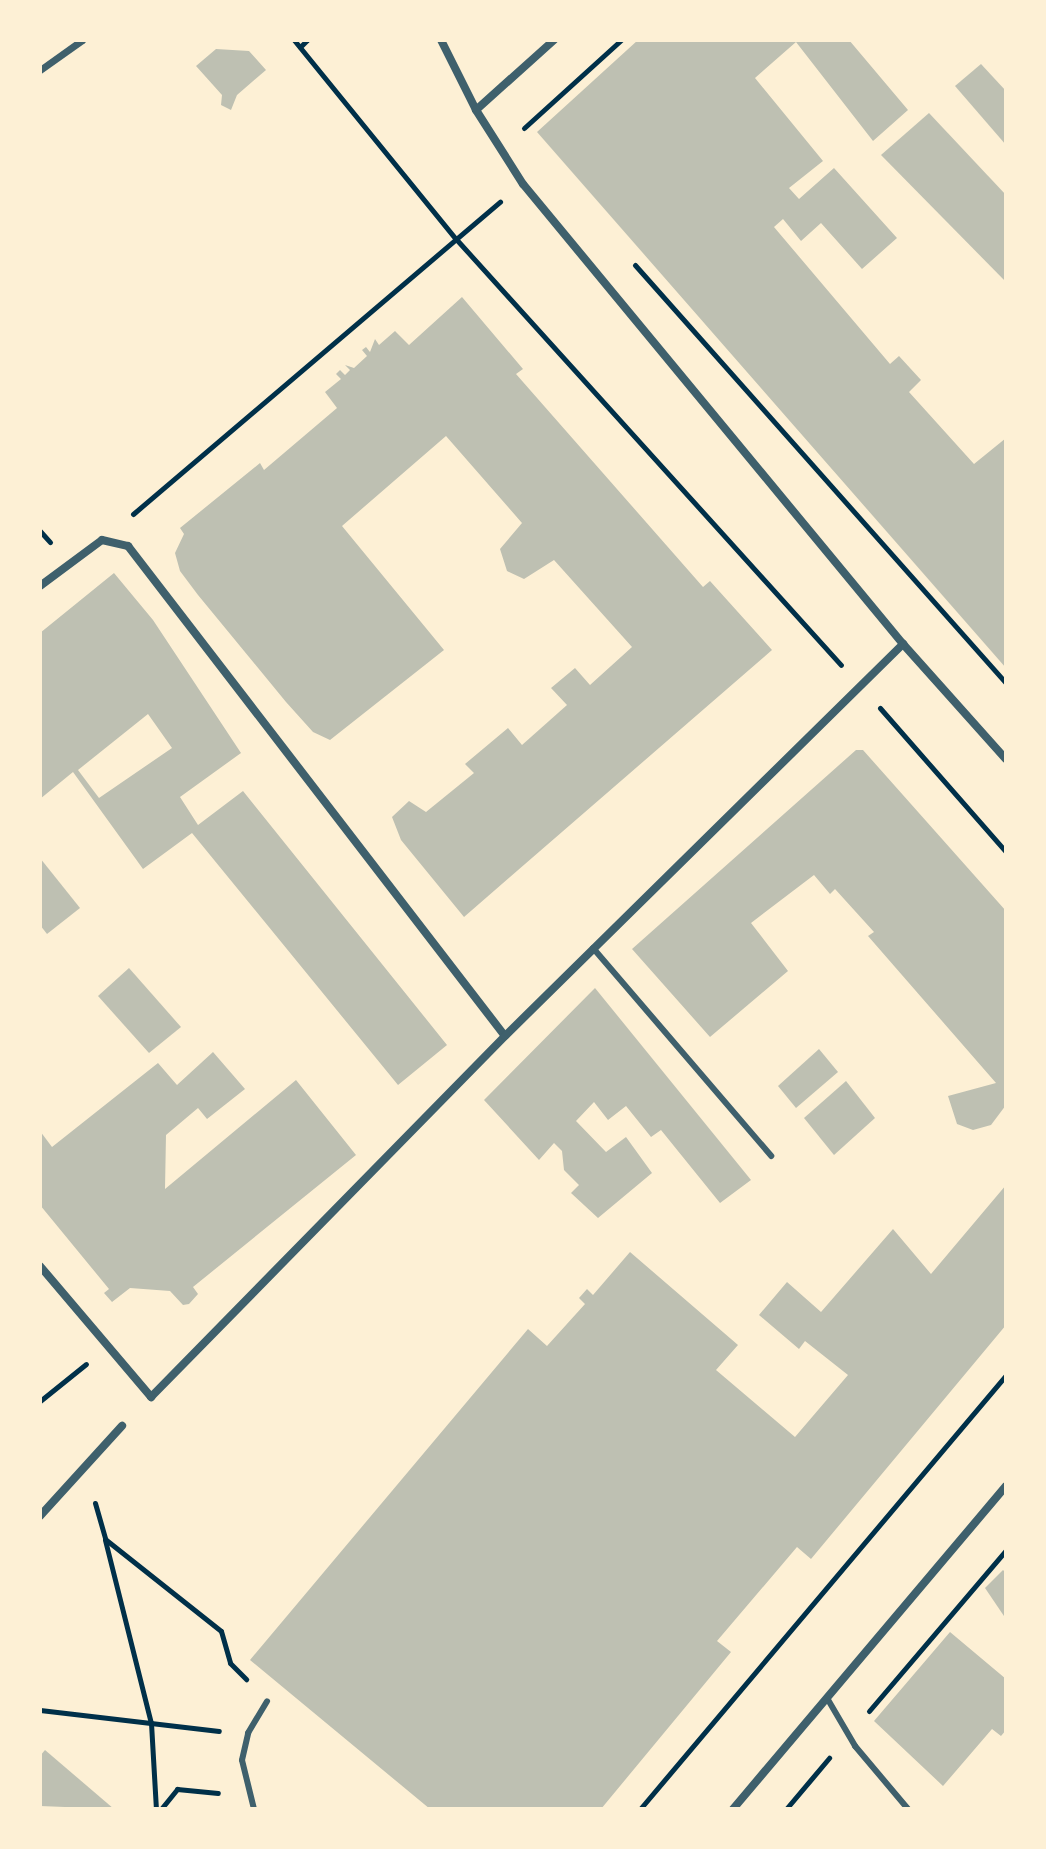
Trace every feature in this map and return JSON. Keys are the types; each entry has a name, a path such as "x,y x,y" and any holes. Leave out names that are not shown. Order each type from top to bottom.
{"street":[{"path":"40,70 82,40"},
{"path":"441,40 476,110 523,184 903,644 1006,759"},
{"path":"476,110 554,40"},
{"path":"40,586 102,540 128,546 505,1036"},
{"path":"40,1266 151,1397 505,1036 903,644"},
{"path":"40,1516 122,1426"},
{"path":"733,1809 1006,1486"}],"lane":[{"path":"593,948 771,1156"},
{"path":"827,1698 848,1735 908,1809"},
{"path":"254,1809 247,1796 242,1760 248,1733 267,1701"}],"path":[{"path":"294,40 456,239 1006,852"},
{"path":"300,47 307,40"},
{"path":"523,128 621,40"},
{"path":"504,87 527,138"},
{"path":"102,540 523,184"},
{"path":"626,254 1006,683"},
{"path":"40,1401 108,1346"},
{"path":"640,1809 1006,1375"},
{"path":"85,1467 151,1723 158,1809"},
{"path":"105,1539 221,1631 230,1663 267,1701"},
{"path":"786,1809 1006,1550"},
{"path":"40,1710 248,1733"},
{"path":"158,1809 177,1789 247,1796"}],"building":[{"path":"638,40 849,40 908,110 873,141 796,42 755,78 823,161 789,188 799,199 834,168 897,238 862,269 821,223 801,241 783,219 774,227 890,364 899,356 921,380 909,392 974,464 1006,438 1006,668 537,132"},
{"path":"216,49 249,51 266,70 237,95 231,110 221,105 222,95 196,66"},
{"path":"981,64 1006,91 1006,145 955,86"},
{"path":"929,113 1006,195 1006,282 881,155"},
{"path":"462,297 523,369 516,374 703,587 710,581 772,650 464,917 401,840 392,817 409,801 426,812 474,773 465,764 508,728 522,745 567,705 551,688 575,668 590,685 632,647 554,560 524,579 507,571 500,549 522,523 446,436 342,526 444,650 330,740 313,732 286,702 180,571 175,553 184,534 180,528 260,463 264,470 337,408 325,392 341,379 336,374 340,370 345,375 350,370 345,365 354,368 367,356 362,350 366,347 370,352 375,339 379,345 395,331 409,345"},
{"path":"114,573 153,620 241,753 180,797 198,825 243,791 447,1045 398,1085 192,833 143,869 73,772 40,799 40,633","holes":["148,714 172,748 99,798 78,770"]},
{"path":"856,750 863,750 1006,911 1006,1105 991,1125 973,1130 957,1124 948,1096 996,1083 868,936 874,932 835,889 830,894 814,875 751,923 788,971 710,1037 632,949"},
{"path":"40,858 80,908 47,934 40,925"},
{"path":"129,968 181,1027 149,1053 98,996"},
{"path":"595,988 751,1180 720,1203 661,1130 651,1137 626,1106 608,1120 594,1102 576,1121 606,1152 626,1137 652,1173 598,1218 571,1193 579,1185 564,1170 562,1151 554,1143 539,1160 484,1100"},
{"path":"819,1049 838,1072 796,1108 778,1086"},
{"path":"213,1052 245,1089 207,1119 198,1108 166,1135 165,1189 296,1080 356,1155 193,1287 198,1294 189,1304 183,1305 170,1291 130,1288 112,1302 104,1293 109,1289 40,1205 40,1131 52,1147 158,1063 177,1085"},
{"path":"846,1081 875,1118 834,1155 804,1118"},
{"path":"1006,1185 1006,1325 811,1559 797,1547 717,1641 731,1652 601,1809 430,1809 250,1660 528,1329 547,1346 585,1304 579,1298 587,1289 593,1295 630,1252 738,1345 716,1370 795,1437 848,1375 805,1341 799,1349 759,1315 787,1282 821,1312 893,1229 931,1274"},
{"path":"1003,1570 1006,1573 1006,1619 985,1588"},
{"path":"950,1632 1006,1679 1006,1730 1001,1736 992,1729 943,1786 874,1721"},
{"path":"45,1750 114,1809 40,1806 40,1756"}]}
